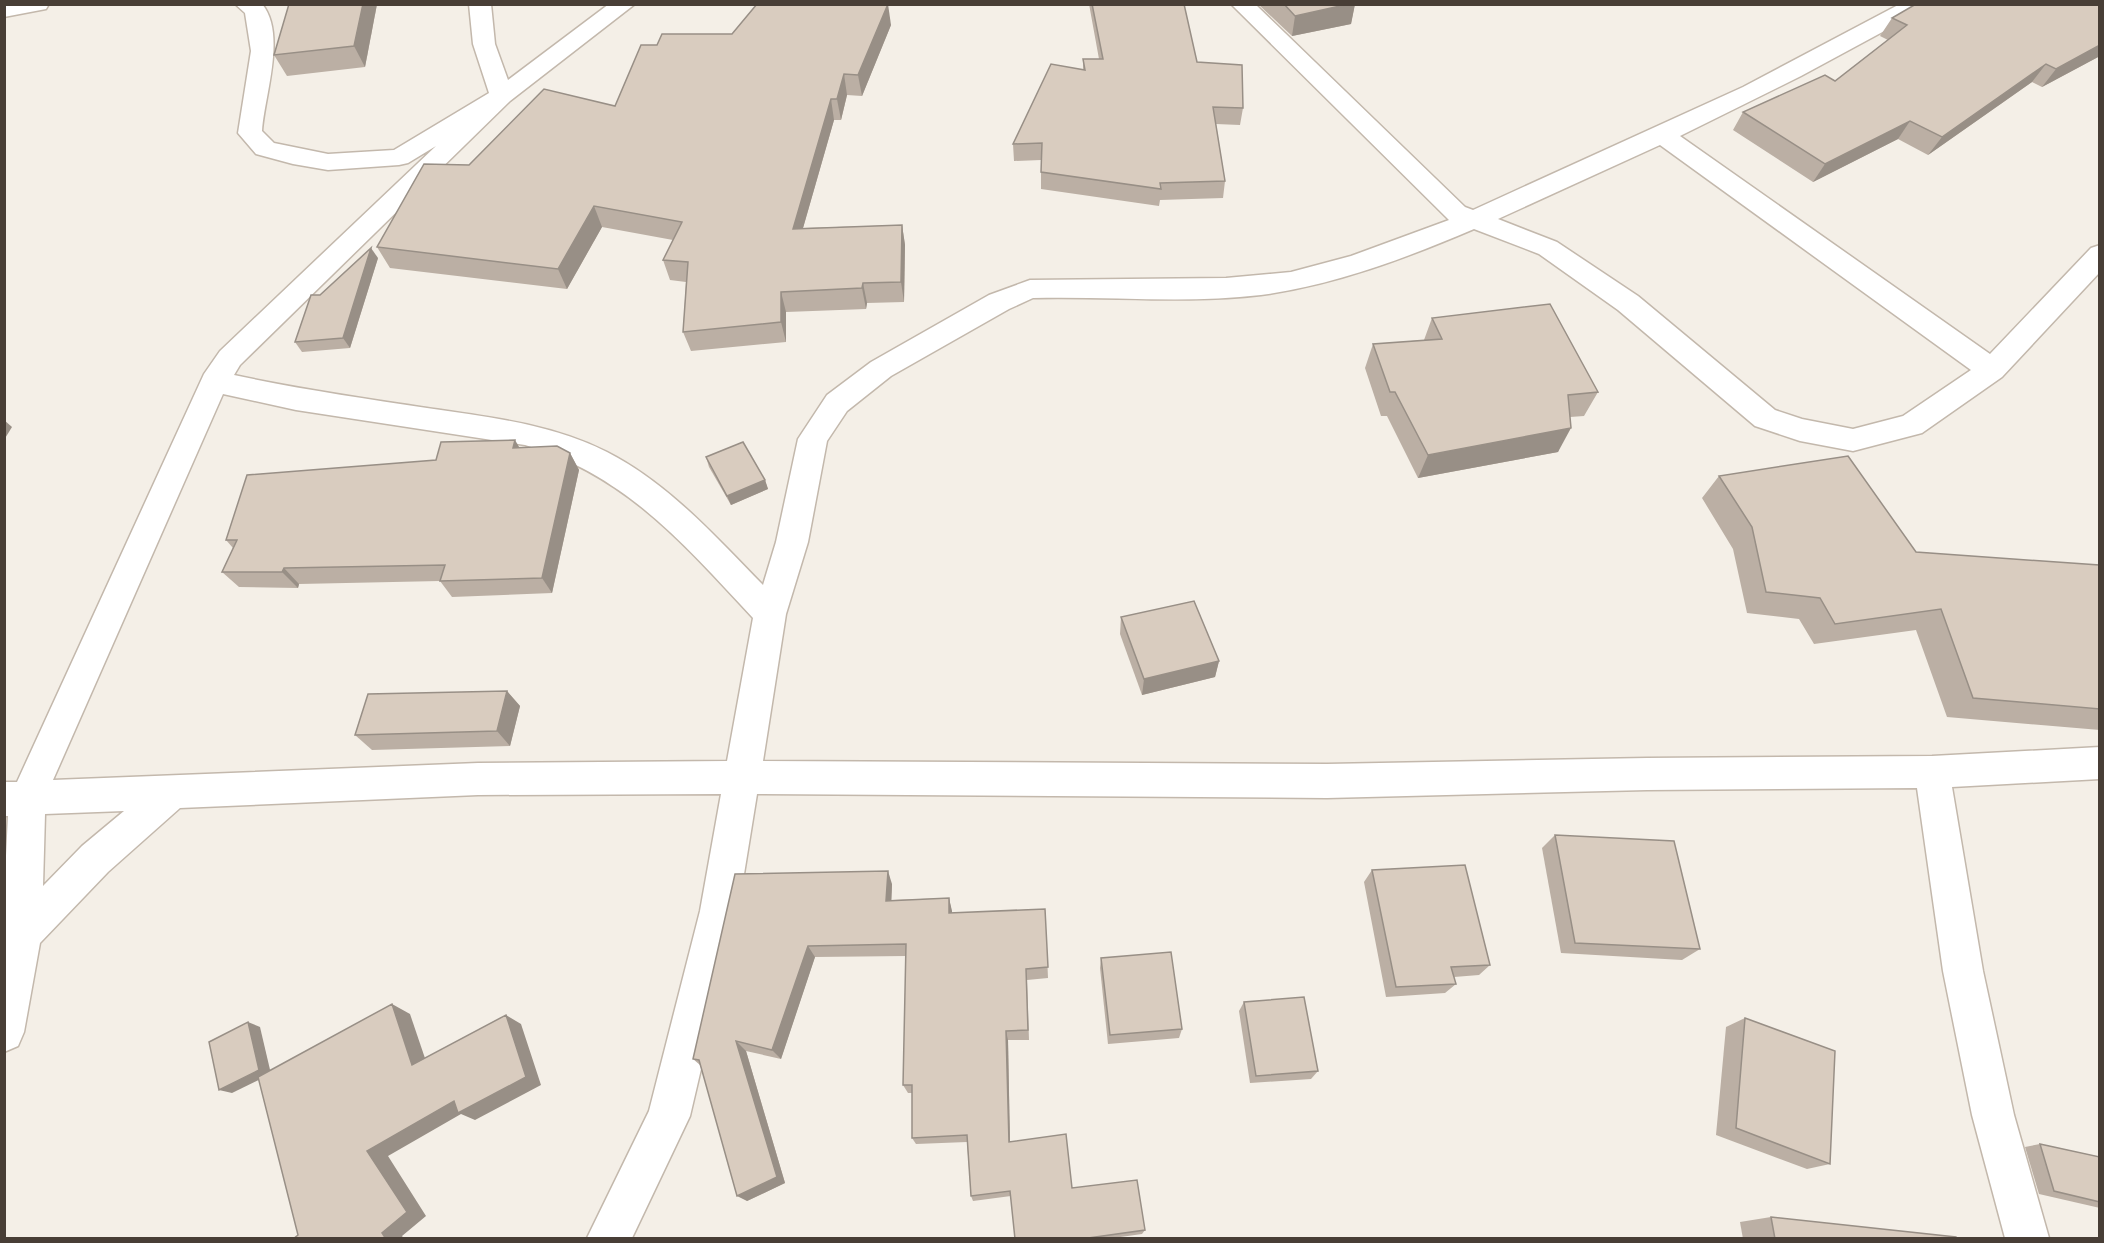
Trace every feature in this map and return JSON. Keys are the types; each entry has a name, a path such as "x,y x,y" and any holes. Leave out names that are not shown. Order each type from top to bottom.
{"street":[{"path":"4,10 38,4"},
{"path":"246,4 255,10 261,32 262,59 250,111 250,133 265,149 328,162 399,157 502,96 624,4"},
{"path":"480,4 484,44 502,96"},
{"path":"1242,4 1439,199 1456,213 1548,248 1628,303 1765,418 1800,430 1853,440 1912,424 1992,370 2100,254"},
{"path":"609,1239 669,1116 719,911 770,614 792,542 813,439 837,403 881,369 999,302 1030,289 1243,287 1291,281 1393,252 1473,221 1662,135 1849,45 1917,4"},
{"path":"4,1032 22,934 16,799 214,381 230,358 502,96"},
{"path":"1662,135 1992,370"},
{"path":"214,381 307,400 525,434 550,439 591,456 639,485 693,535 770,614"},
{"path":"16,799 478,779 743,777 1327,780 1932,772 2100,763"},
{"path":"1932,772 1964,971 1993,1115 2027,1239"},
{"path":"22,934 95,859 172,792"}],"building":[{"path":"289,4 363,4 354,46 274,55"},
{"path":"757,4 888,4 858,75 844,74 837,99 831,99 793,229 902,225 901,282 863,283 862,288 781,292 781,322 683,332 688,262 663,260 682,222 594,206 558,269 377,247 424,164 469,165 544,89 615,106 641,45 657,45 662,34 732,34"},
{"path":"1092,4 1184,4 1197,62 1242,65 1243,108 1213,107 1225,181 1160,183 1161,189 1041,172 1042,143 1013,144 1051,64 1085,70 1083,59 1103,59"},
{"path":"1284,4 1349,4 1295,16"},
{"path":"1916,4 2100,4 2100,45 2056,69 2046,64 1942,137 1910,121 1825,164 1743,112 1825,75 1835,81 1907,25 1892,18"},
{"path":"371,248 343,338 295,342 311,295 320,295"},
{"path":"1550,304 1598,392 1568,395 1571,428 1428,455 1395,392 1390,392 1373,344 1442,339 1432,318"},
{"path":"515,440 513,448 557,446 570,453 542,578 440,581 445,565 284,568 282,572 222,572 237,540 226,540 247,475 436,460 441,442"},
{"path":"743,442 765,480 727,496 706,457"},
{"path":"1848,456 1916,552 2099,565 2100,709 1973,698 1941,609 1835,624 1820,598 1766,592 1752,527 1719,476"},
{"path":"1194,601 1219,661 1144,679 1121,617"},
{"path":"507,691 497,731 355,735 368,694"},
{"path":"1555,835 1674,841 1700,949 1575,943"},
{"path":"1465,865 1490,965 1451,967 1456,984 1396,987 1372,870"},
{"path":"888,871 886,901 949,898 949,913 1045,909 1048,967 1026,969 1028,1030 1006,1031 1009,1142 1066,1134 1072,1188 1137,1180 1145,1230 1081,1239 1015,1239 1010,1191 971,1196 967,1135 912,1138 912,1085 903,1085 906,944 808,946 772,1050 736,1041 777,1177 737,1196 699,1060 693,1059 735,874"},
{"path":"1171,952 1182,1029 1110,1035 1101,958"},
{"path":"1304,997 1318,1071 1256,1076 1244,1002"},
{"path":"392,1004 412,1065 506,1015 526,1077 458,1113 454,1101 367,1151 407,1212 382,1233 386,1239 293,1239 298,1235 258,1077"},
{"path":"1745,1018 1835,1051 1830,1164 1736,1128"},
{"path":"248,1022 259,1070 219,1090 209,1042"},
{"path":"2040,1144 2100,1157 2100,1202 2054,1191"},
{"path":"1771,1217 1956,1237 1957,1239 1775,1239"}]}
